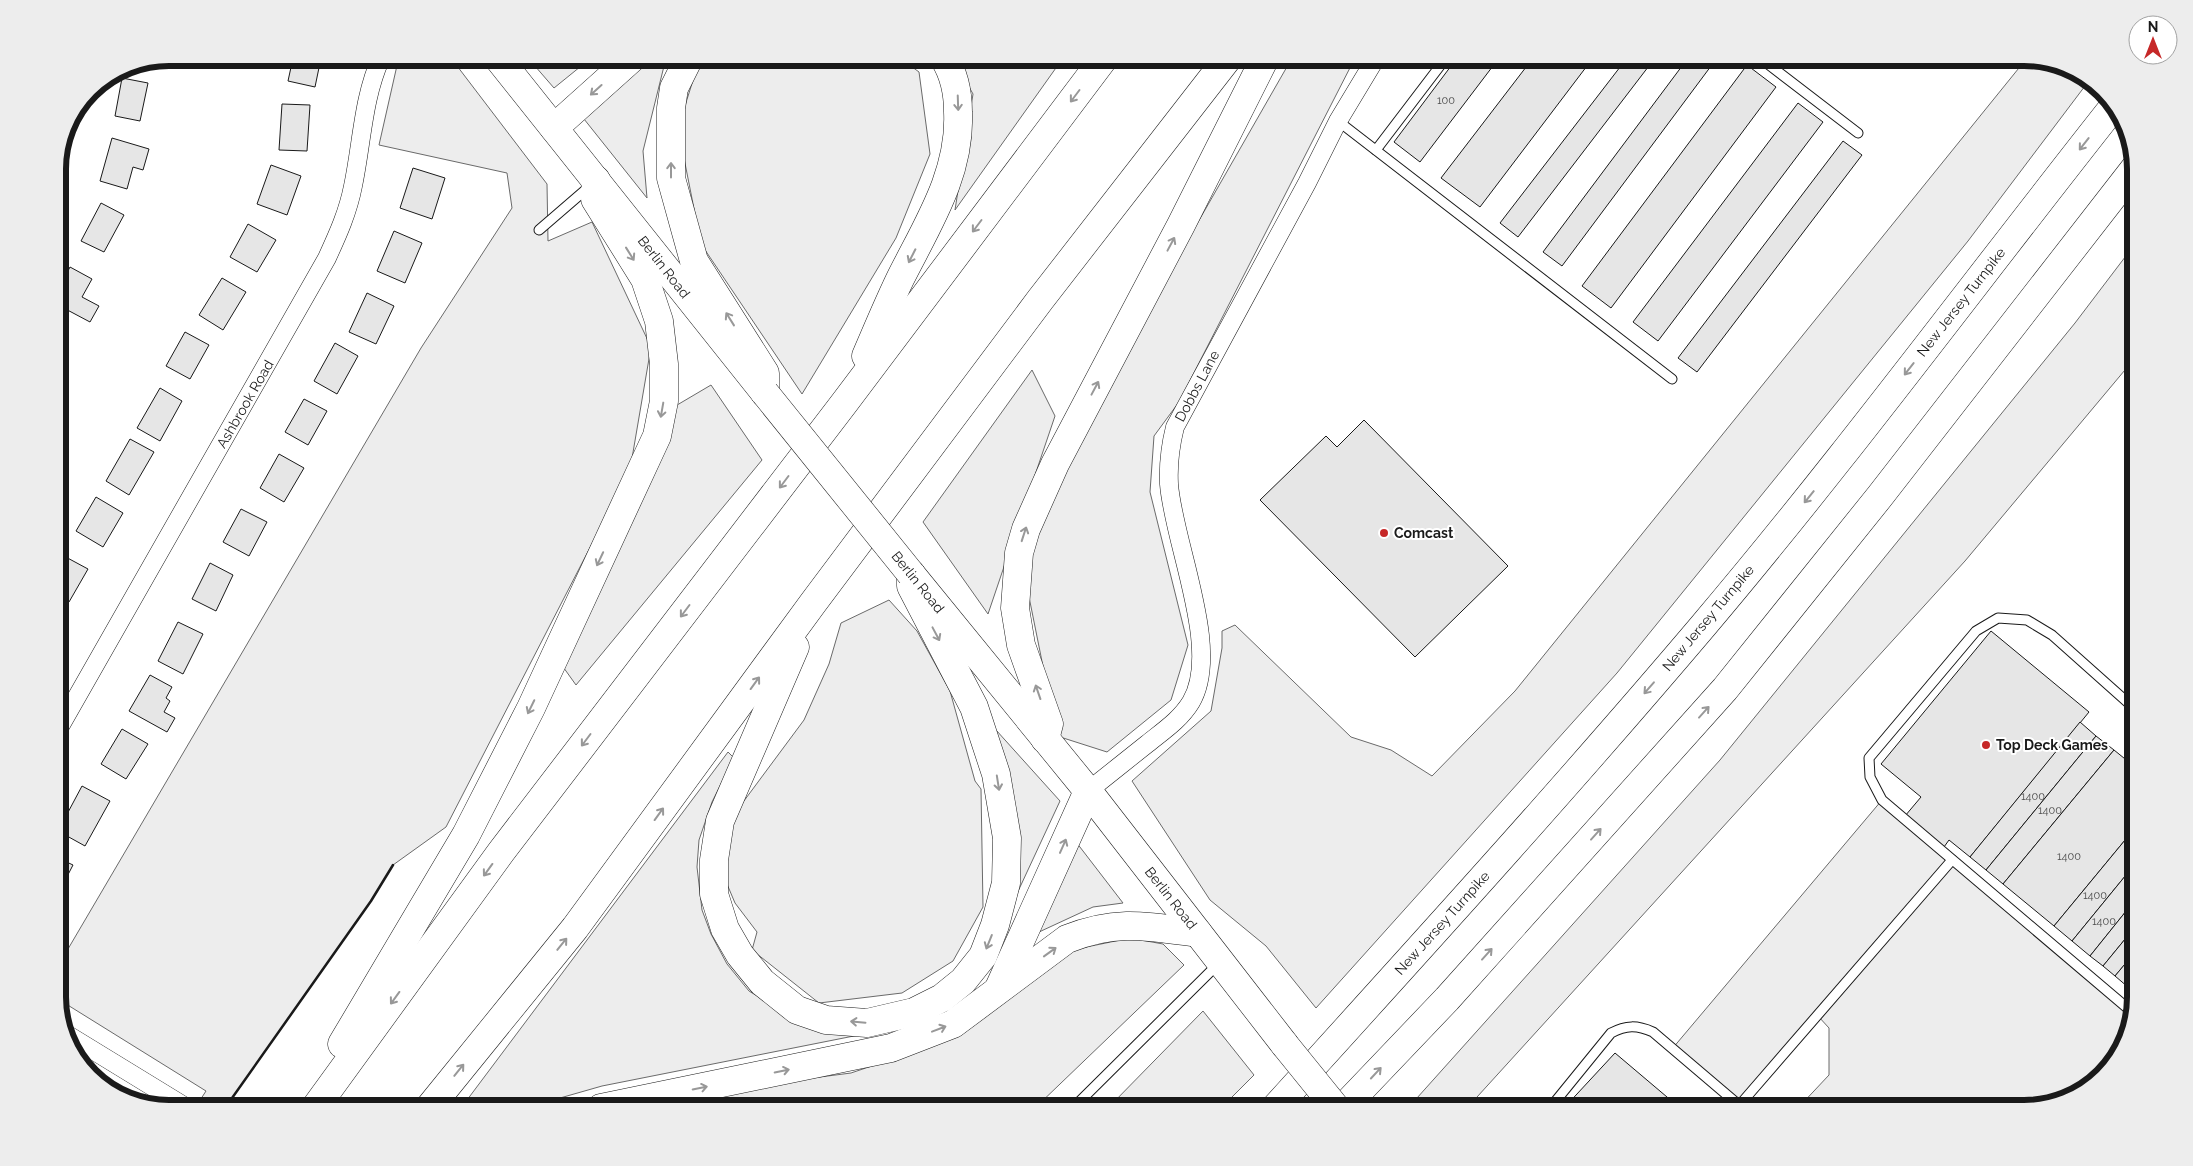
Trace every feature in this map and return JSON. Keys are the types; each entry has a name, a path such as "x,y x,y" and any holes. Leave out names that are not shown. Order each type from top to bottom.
{"main road":[{"name":"Berlin Road","path":"504,66 765,393 1088,791 1330,1100"},
{"path":"554,128 623,66"},
{"path":"686,66 674,88 672,101 671,178 694,261 765,373 765,393"},
{"path":"845,402 900,281 938,204 954,164 959,134 958,94 950,66"},
{"path":"321,1100 501,852 845,402 1098,66"},
{"path":"435,1100 575,928 813,603 1040,300 1222,66"},
{"path":"1046,739 1049,724 1021,644 1015,608 1019,553 1026,529 1055,464 1181,225 1261,66"},
{"name":"New Jersey Turnpike","path":"1282,1100 1534,821 1702,627 1814,491 2109,111"},
{"path":"1351,1100 1446,999 1725,689 1880,496 2127,178"},
{"path":"309,1100 466,835 531,708 657,436 664,401 664,364 659,321 645,279 595,198 596,180"},
{"path":"813,603 720,821 714,860 714,894 725,929 740,955 762,982 798,1010 826,1020 866,1023 914,1012 942,998 963,981 983,956 995,925 1006,883 1007,838 996,774 974,707 911,586 911,574"},
{"path":"997,992 1088,791"},
{"path":"640,1100 891,1048 953,1024 1067,940 1088,931 1107,926 1132,925 1198,933"}],"street":[{"name":"Ashbrook Road","path":"66,716 327,258 345,218 353,187 372,79 378,66"},
{"name":"Dobbs Lane","path":"1088,791 1179,718 1192,701 1198,683 1201,661 1198,619 1170,486 1169,455 1175,428 1307,183 1338,121 1371,66"},
{"path":"76,1040 172,1100"}],"lane":[{"path":"1376,150 1440,66"},
{"path":"1771,66 1858,132"},
{"path":"1338,121 1672,379"},
{"path":"539,230 596,180"},
{"path":"2126,1007 1882,800 1870,777 1869,758 1976,631 1998,618 2026,620 2052,635 2127,701"},
{"path":"1744,1100 1952,860"},
{"path":"1081,1100 1220,961"},
{"path":"1556,1100 1610,1033 1620,1028 1631,1026 1652,1032 1730,1100"}],"shaded area":[{"path":"397,66 457,66 547,184 548,241 592,222 651,347 630,470 446,827 393,865 371,901 231,1100 200,1100 206,1091 66,1004 66,952 421,348 512,208 507,173 379,145"},
{"path":"535,66 581,66 554,88"},
{"path":"641,66 664,66 643,151 647,198 584,119"},
{"path":"697,66 911,66 919,72 930,154 896,238 802,394 701,244 678,128"},
{"path":"957,66 1057,66 955,210 973,94"},
{"path":"1287,66 1351,66 1179,402 1154,436 1150,492 1188,645 1171,700 1107,752 1057,736 1023,567 1063,468 1119,360"},
{"path":"2021,66 2037,67 2063,74 2085,87 1968,241 1617,673 1316,1008 1266,946 1210,900 1132,781 1211,711 1222,648 1222,631 1235,625 1351,737 1391,750 1432,776 1515,691"},
{"path":"2127,255 2127,368 1965,561 1474,1100 1415,1100 1720,760 2075,323"},
{"path":"1032,370 1055,416 988,614 923,522"},
{"path":"711,385 762,460 576,685 561,664 672,408"},
{"path":"889,600 917,631 950,691 975,781 981,789 983,907 953,961 902,993 819,1003 752,950 757,932 735,903 724,877 735,813 804,720 829,664 841,623"},
{"path":"996,730 1060,801 1001,928 1016,829"},
{"path":"728,752 734,758 712,802 699,840 697,867 702,910 711,934 727,964 749,991 776,1008 884,1030 602,1086 553,1100 467,1100"},
{"path":"1882,800 2126,1007 2116,1042 2101,1065 2075,1086 2063,1092 2037,1099 1806,1100 1829,1075 1829,1028 1818,1016 1745,1100 1733,1100 1672,1049"},
{"path":"1073,838 1123,903 1093,907 1039,932"},
{"path":"1130,938 1163,944 1184,965 1043,1100 695,1100 750,1086 851,1073 960,1036 1072,950"},
{"path":"1203,1011 1254,1075 1229,1100 1116,1100"}],"building":[{"path":"291,66 319,66 315,87 288,81"},
{"path":"1451,66 1493,66 1420,162 1394,142"},
{"path":"1527,66 1587,66 1480,207 1441,178"},
{"path":"1621,66 1649,66 1518,237 1500,223"},
{"path":"1682,66 1711,66 1562,266 1543,252"},
{"path":"1746,66 1776,87 1611,308 1582,286"},
{"path":"122,78 148,83 140,121 115,116"},
{"path":"1798,103 1823,122 1658,341 1633,322"},
{"path":"282,104 310,105 307,151 279,150"},
{"path":"112,138 149,149 143,170 133,167 127,189 100,181"},
{"path":"1843,141 1862,155 1697,372 1678,358"},
{"path":"271,165 301,176 287,215 257,204"},
{"path":"413,168 445,178 432,219 400,208"},
{"path":"101,203 124,215 104,252 81,241"},
{"path":"248,224 276,240 257,272 230,257"},
{"path":"394,231 422,243 405,283 377,271"},
{"path":"70,267 92,279 82,297 99,306 90,322 66,309 66,275"},
{"path":"222,278 246,292 223,330 199,315"},
{"path":"367,293 394,306 376,344 349,332"},
{"path":"185,332 209,345 190,379 166,366"},
{"path":"335,343 358,356 337,394 314,381"},
{"path":"160,388 182,401 160,441 137,428"},
{"path":"304,399 327,411 308,445 285,432"},
{"name":"Comcast","path":"1364,420 1508,566 1415,657 1260,500 1326,436 1337,447"},
{"path":"130,439 154,452 129,495 106,481"},
{"path":"279,454 304,468 284,502 260,488"},
{"path":"96,497 123,513 103,547 76,531"},
{"path":"241,509 267,522 249,556 223,542"},
{"path":"66,557 88,569 69,602 66,600"},
{"path":"210,563 233,575 216,611 192,599"},
{"path":"178,622 203,634 183,674 158,661"},
{"path":"1991,631 2089,712 1970,857 1949,840 1944,847 1905,816 1921,797 1881,764"},
{"path":"150,675 172,687 166,698 170,701 164,712 175,718 167,732 129,711"},
{"path":"2080,722 2096,736 1986,870 1970,857"},
{"path":"122,729 148,744 126,779 101,764"},
{"path":"2096,736 2114,750 2003,884 1986,870"},
{"path":"2114,750 2127,761 2127,838 2054,926 2003,884"},
{"path":"82,786 110,801 85,846 66,835 66,816"},
{"path":"2127,838 2127,874 2072,941 2054,926"},
{"path":"66,862 73,865 66,878"},
{"path":"2127,874 2127,910 2090,956 2072,941"},
{"path":"2127,910 2127,937 2103,966 2090,956"},
{"path":"2127,937 2127,962 2115,976 2103,966"},
{"path":"2127,962 2127,986 2115,976"},
{"path":"1615,1053 1671,1100 1571,1100"}],"wall":[{"path":"231,1100 371,901 393,865"}],"place":[{"name":"Comcast","path":"1384,533"},
{"name":"Top Deck Games","path":"1986,745"}]}
